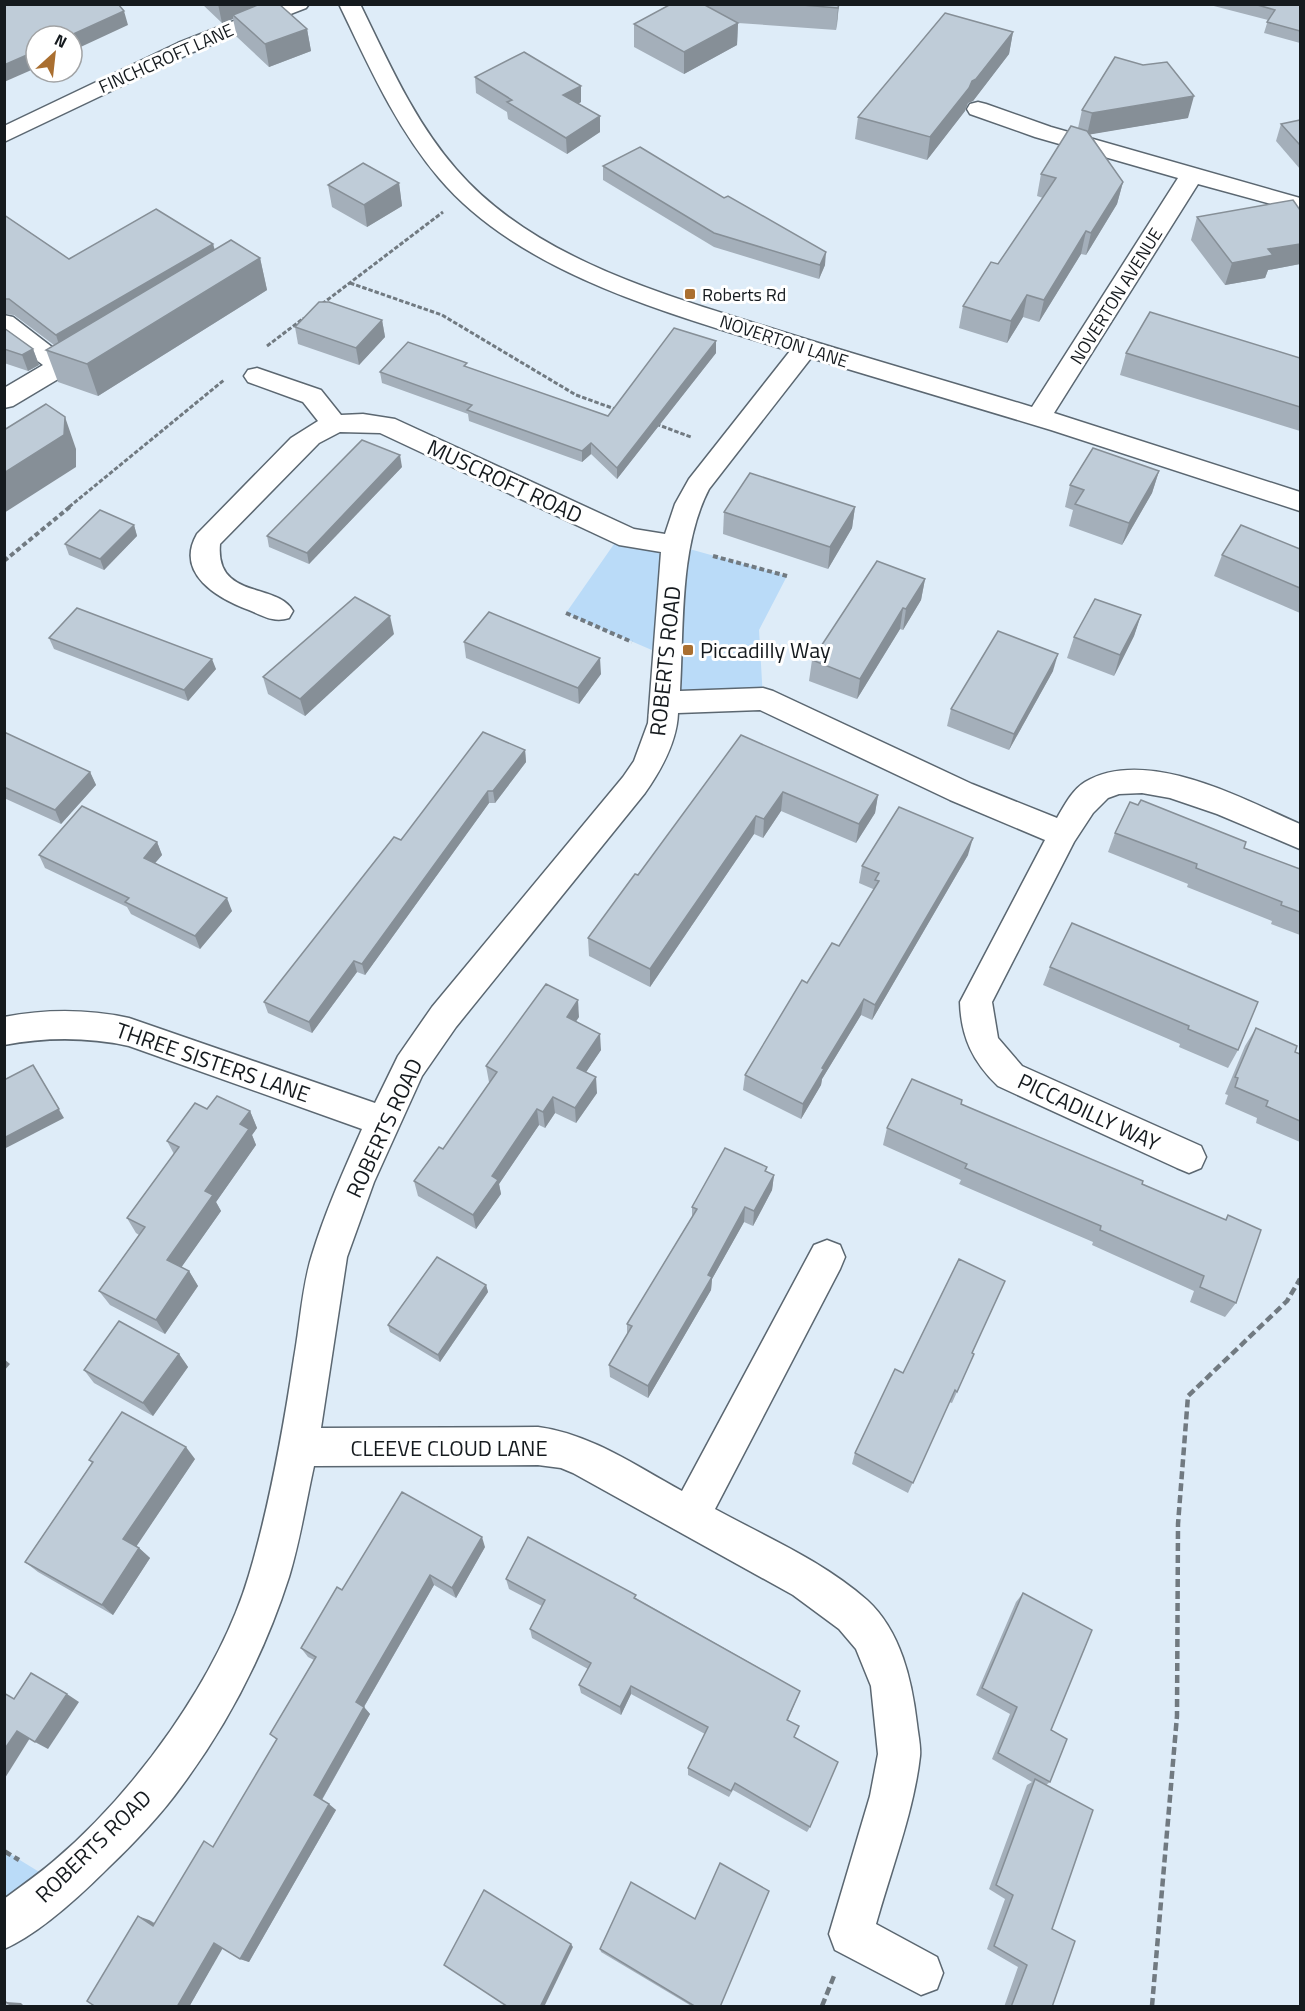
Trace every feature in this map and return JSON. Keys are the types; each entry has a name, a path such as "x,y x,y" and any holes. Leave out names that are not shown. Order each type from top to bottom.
{"street":[{"name":"FINCHCROFT LANE","path":"4,135 159,60 241,24 299,4"},
{"name":"NOVERTON LANE","path":"349,4 418,137 440,167 489,213 564,261 620,286 805,349 1040,417 1300,502"},
{"path":"978,109 1043,132 1300,205"},
{"name":"NOVERTON AVENUE","path":"1040,417 1191,175"},
{"path":"4,323 60,366"},
{"path":"4,400 109,337"},
{"name":"ROBERTS ROAD","path":"4,1927 70,1875 121,1825 166,1773 209,1708 244,1642 269,1576 299,1447 329,1257 356,1182 410,1066 444,1017 634,786 648,765 657,744 665,702 675,545 681,523 693,494 725,449 805,349"},
{"path":"257,376 312,396 334,424"},
{"name":"MUSCROFT ROAD","path":"279,611 219,585 210,576 205,565 204,553 207,541 308,437 334,424 357,422 386,425 621,534 675,545"},
{"path":"665,702 763,699 961,792 1063,834"},
{"name":"PICCADILLY WAY","path":"1189,1157 1010,1076 993,1060 981,1040 976,1021 976,1002 1063,834 1084,801 1097,790 1113,783 1130,780 1167,784 1300,837"},
{"name":"THREE SISTERS LANE","path":"4,1031 68,1022 109,1027 383,1121"},
{"path":"690,1516 827,1257"},
{"name":"CLEEVE CLOUD LANE","path":"299,1447 518,1446 561,1449 586,1459 807,1581 853,1615 870,1635 883,1660 892,1686 899,1754 891,1796 851,1934 921,1973"}],"path":[{"path":"349,283 442,315 576,395 619,411"},
{"path":"651,422 725,449"},
{"path":"675,545 788,576"},
{"path":"566,613 668,657"},
{"path":"1152,2007 1177,1716 1178,1524 1188,1396 1287,1301 1300,1279"}],"shaded area":[{"path":"621,534 675,545 787,576 759,630 763,699 665,702 668,657 566,613"},
{"path":"5,1851 59,1884 5,1927"}],"building":[{"path":"4,4 118,4 124,11 84,29 84,24 24,24 24,56 4,65"},
{"path":"260,4 279,4 307,29 265,44 233,15"},
{"path":"671,4 703,4 738,23 684,52 634,24"},
{"path":"790,4 839,4 838,8"},
{"path":"1254,4 1300,4 1300,31 1267,22 1275,10"},
{"path":"945,13 1013,32 930,137 858,117"},
{"path":"524,52 581,86 563,95 600,116 566,138 507,102 512,100 475,77"},
{"path":"1115,57 1143,65 1167,62 1194,96 1092,113 1082,110"},
{"path":"1300,120 1300,145 1281,124"},
{"path":"1071,126 1087,131 1123,182 1091,233 1086,231 1044,300 1027,295 1011,321 963,306 991,262 998,264 1056,178 1041,174"},
{"path":"640,147 724,198 728,196 826,252 820,265 714,233 603,166"},
{"path":"363,163 399,183 364,205 328,185"},
{"path":"1293,200 1300,210 1300,244 1268,249 1273,255 1232,263 1197,217"},
{"path":"156,209 213,244 56,335 9,299 4,299 4,215 69,259"},
{"path":"231,240 260,258 87,364 46,350"},
{"path":"319,302 329,302 382,320 356,348 295,327"},
{"path":"1150,312 1300,358 1300,407 1126,353"},
{"path":"4,328 33,349 22,355 4,349"},
{"path":"674,328 716,341 617,468 591,443 582,451 467,410 472,405 380,372 408,342 467,363 464,366 608,416"},
{"path":"46,404 65,417 64,435 4,473 4,430"},
{"path":"362,440 400,455 307,553 267,536"},
{"path":"1093,448 1159,471 1129,523 1075,504 1084,490 1070,485"},
{"path":"750,473 855,507 830,547 724,512"},
{"path":"100,510 134,525 100,559 65,544"},
{"path":"1241,525 1300,549 1300,588 1222,555"},
{"path":"877,561 925,579 906,609 903,608 860,679 812,660"},
{"path":"355,597 390,616 300,699 263,677"},
{"path":"1095,599 1141,615 1120,655 1074,637"},
{"path":"77,608 212,659 184,690 49,638"},
{"path":"489,612 600,658 578,688 464,642"},
{"path":"998,631 1058,654 1014,734 951,709"},
{"path":"4,732 90,772 55,810 4,787"},
{"path":"483,732 525,750 493,791 488,791 362,964 354,961 309,1022 264,1002 394,837 401,840"},
{"path":"741,735 878,795 859,824 783,792 764,819 756,816 650,969 588,938 635,874 638,875"},
{"path":"1141,800 1246,842 1244,848 1300,869 1300,912 1281,905 1282,902 1196,868 1197,864 1115,833 1130,802 1138,805"},
{"path":"82,806 157,842 144,858 227,898 195,936 125,902 129,898 39,855"},
{"path":"899,807 973,838 875,1005 864,999 803,1104 745,1075 802,980 807,983 832,943 839,946 879,881 875,880 879,873 862,866"},
{"path":"1072,923 1258,1002 1238,1050 1188,1029 1189,1026 1050,967"},
{"path":"546,984 578,1000 567,1017 600,1034 577,1068 596,1077 575,1108 553,1097 543,1112 537,1109 492,1176 498,1180 473,1215 414,1181 439,1147 443,1149 497,1072 486,1066"},
{"path":"1256,1028 1297,1046 1295,1052 1300,1054 1300,1121 1266,1106 1268,1101 1235,1087 1238,1078 1235,1077"},
{"path":"33,1065 59,1109 4,1138 4,1080"},
{"path":"912,1079 962,1100 961,1104 1143,1181 1142,1184 1226,1220 1228,1215 1261,1230 1236,1303 1200,1287 1204,1276 1100,1230 1101,1226 965,1168 967,1164 887,1128"},
{"path":"217,1096 250,1111 240,1124 249,1129 205,1191 213,1195 167,1260 189,1271 156,1320 99,1291 145,1227 127,1218 179,1147 167,1141 195,1103 207,1109"},
{"path":"725,1148 767,1167 765,1171 774,1175 754,1211 745,1207 708,1275 712,1277 648,1386 609,1365 632,1326 627,1324 697,1209 692,1207"},
{"path":"437,1257 486,1285 438,1355 388,1325"},
{"path":"959,1259 1005,1281 957,1392 955,1390 913,1483 855,1453 895,1369 903,1373"},
{"path":"119,1321 179,1354 143,1403 84,1370"},
{"path":"122,1412 186,1447 123,1539 139,1548 102,1605 25,1562 93,1462 89,1460"},
{"path":"402,1492 482,1537 452,1588 430,1575 356,1702 364,1707 314,1795 329,1804 240,1959 214,1943 177,2007 96,2007 87,2001 138,1916 153,1926 204,1841 213,1847 277,1739 270,1734 316,1657 301,1648 337,1587 342,1590"},
{"path":"528,1537 636,1595 634,1598 800,1691 787,1720 799,1726 794,1737 838,1762 810,1827 735,1783 731,1791 688,1768 708,1727 631,1686 620,1707 579,1685 591,1663 530,1629 545,1600 506,1579"},
{"path":"1023,1593 1092,1630 1051,1730 1067,1739 1050,1782 998,1753 1017,1707 982,1688"},
{"path":"31,1673 67,1694 35,1742 17,1731 4,1750 4,1693 14,1699"},
{"path":"1035,1779 1093,1810 1052,1929 1075,1941 1052,2007 1011,2007 1027,1965 994,1946 1013,1895 996,1885"},
{"path":"720,1863 769,1891 720,2007 696,2007 600,1949 631,1882 695,1919"},
{"path":"484,1890 571,1944 540,2007 508,2007 444,1965"}],"place":[{"name":"Roberts Rd","path":"690,294"},
{"name":"Piccadilly Way","path":"688,650"}]}
